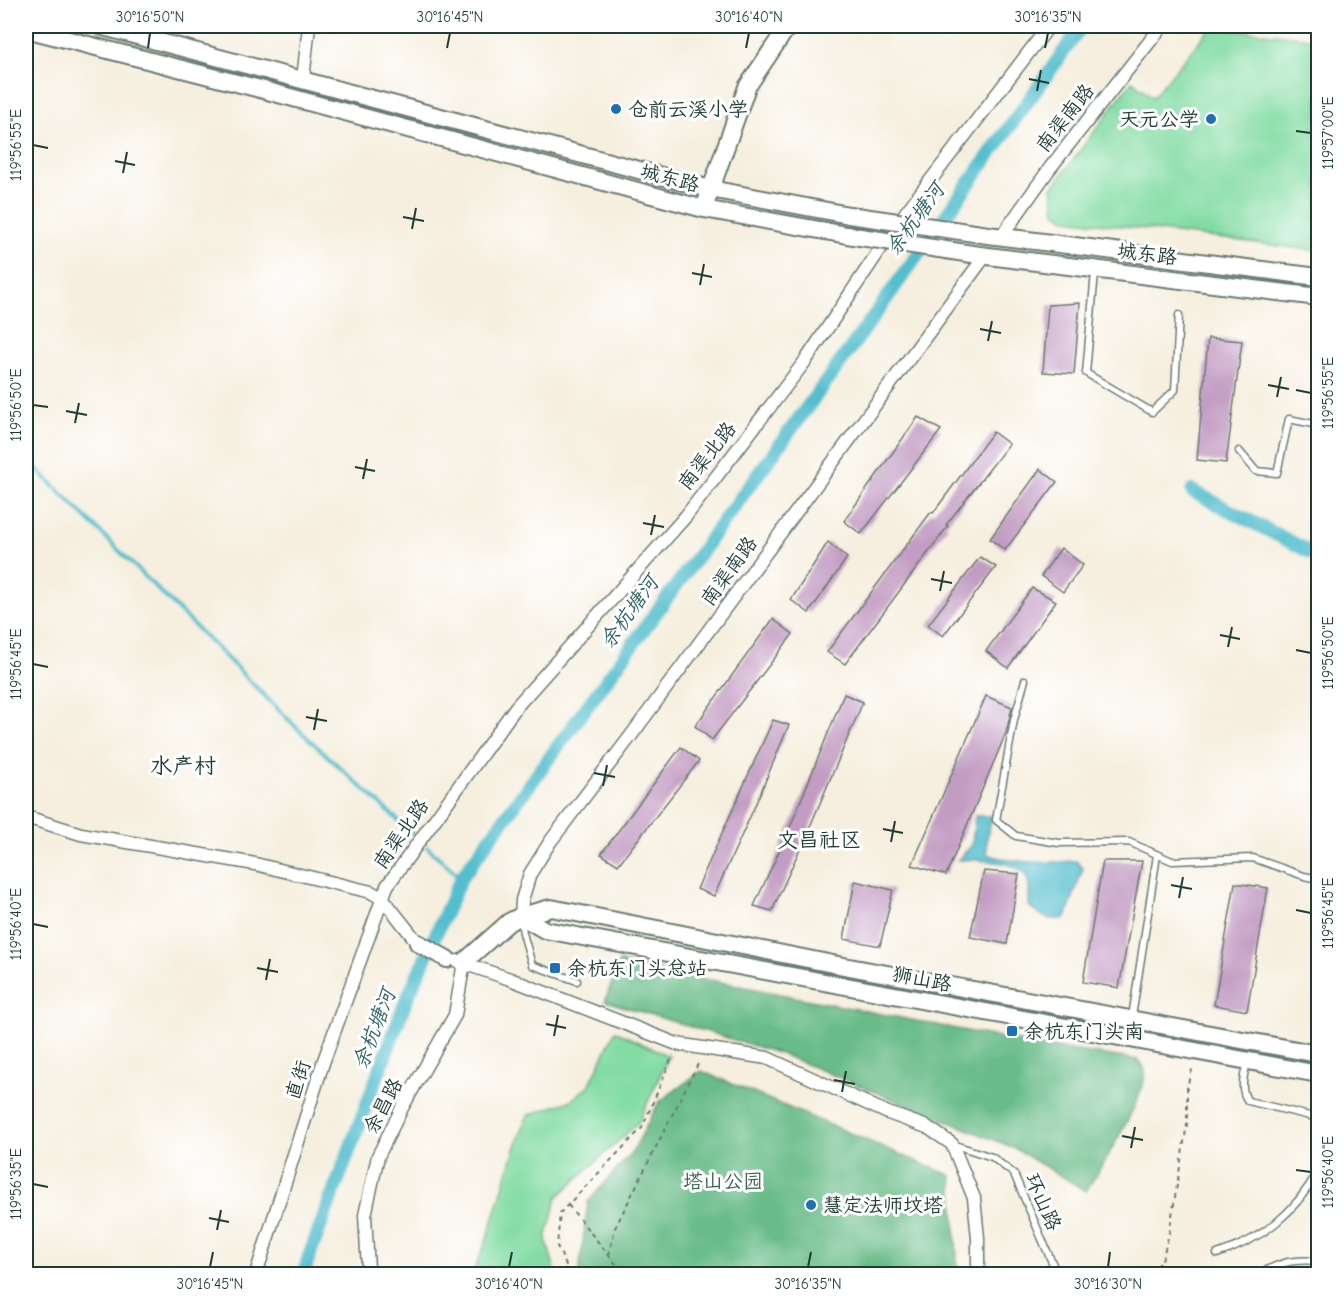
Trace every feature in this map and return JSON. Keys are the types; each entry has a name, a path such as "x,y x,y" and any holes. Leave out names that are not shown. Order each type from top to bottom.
{"street":[{"name":"城东路","path":"100,26 710,189 849,215 994,236 1318,277"},
{"path":"303,79 309,26"},
{"path":"704,209 747,87 788,26"},
{"name":"南渠北路","path":"383,899 387,886 516,707 686,516 806,360 897,224 1050,26"},
{"name":"南渠南路","path":"994,236 1162,26"},
{"name":"城东路","path":"26,30 260,89 704,209 978,255 1318,297"},
{"name":"南渠南路","path":"521,916 522,900 530,874 544,850 630,737 978,255"},
{"path":"26,817 81,834 255,864 371,892 383,899 418,943 447,959 464,962 677,1044 767,1058 888,1113 927,1127 952,1144 974,1198 978,1238 978,1275"},
{"name":"直街","path":"256,1275 323,1063 383,899"},
{"name":"狮山路","path":"464,962 509,922 521,916 550,908 833,964 1318,1054"},
{"name":"狮山路","path":"521,916 545,930 1318,1074"},
{"name":"余昌路","path":"372,1275 368,1269 365,1215 378,1156 455,1015 464,962"}],"lane":[{"path":"1095,268 1086,373 1152,412 1175,390 1179,315"},
{"path":"1239,451 1256,471 1277,473 1289,419 1318,425"},
{"path":"1025,680 1014,720 996,820 1016,836 1059,843 1129,842 1172,861 1253,858 1318,879"},
{"path":"1131,1019 1157,855"},
{"path":"521,916 523,933 532,964 577,981"},
{"path":"1247,1061 1243,1083 1244,1095 1248,1101 1318,1118"},
{"name":"环山路","path":"952,1144 992,1157 1014,1174 1057,1275"},
{"path":"1217,1254 1251,1241 1269,1228 1306,1194 1318,1172"},
{"path":"1259,1275 1282,1262 1297,1259 1318,1261"}],"path":[{"path":"570,1275 557,1246 560,1213 642,1128 677,1044"},
{"path":"609,1255 615,1228 706,1049"},
{"path":"1151,1275 1162,1260 1169,1234 1187,1124 1187,1086 1198,1053"},
{"path":"568,1205 624,1275"}],"green space":[{"name":"天元公学","path":"1211,27 1318,39 1318,251 1066,219 1055,212 1052,188 1132,81 1153,97"},
{"path":"619,962 1043,1046 1138,1060 1144,1068 1144,1078 1132,1111 1086,1191 1014,1148 781,1054 605,1001"},
{"path":"615,1031 669,1056 638,1123 557,1197 546,1239 556,1274 472,1274 481,1255 528,1115 570,1101 589,1086"},
{"name":"塔山公园","path":"701,1071 952,1176 958,1274 579,1274 588,1202 633,1151 659,1102"}],"water":[{"path":"975,816 992,816 987,839 987,854 1020,861 1076,861 1083,868 1066,918 1046,918 1029,906 1028,880 1019,869 993,862 958,860 972,845"}],"building":[{"path":"1080,303 1074,374 1043,372 1048,305"},
{"path":"1208,338 1242,341 1226,463 1197,460"},
{"path":"918,417 941,430 861,534 844,521"},
{"path":"993,432 1009,444 946,525 948,526 845,664 827,652 931,512 933,513"},
{"path":"1040,469 1057,482 1005,550 990,539"},
{"path":"828,542 847,558 809,613 791,600"},
{"path":"1061,548 1083,565 1063,592 1041,576"},
{"path":"980,557 996,567 943,636 928,625"},
{"path":"1032,588 1056,601 1008,668 986,651"},
{"path":"773,619 793,634 712,740 695,726"},
{"path":"844,694 863,702 772,911 754,906 790,827"},
{"path":"986,696 1012,707 1006,733 946,875 912,865"},
{"path":"773,720 789,725 714,896 697,889"},
{"path":"681,747 699,761 618,865 601,854"},
{"path":"1103,861 1142,861 1119,988 1083,982"},
{"path":"984,871 1019,874 1007,944 970,937"},
{"path":"855,881 893,890 880,946 844,939"},
{"path":"1235,883 1268,888 1247,1011 1214,1005"}],"waterway":[{"name":"余杭塘河","path":"304,1274 406,1001 461,878 853,345 1082,26"},
{"path":"26,458 299,730 412,833"},
{"path":"1192,491 1318,556"},
{"path":"427,847 461,878"}],"place":[{"name":"仓前云溪小学","path":"616,109"},
{"name":"天元公学","path":"1211,119"},
{"name":"余杭东门头总站","path":"555,968"},
{"name":"余杭东门头南","path":"1012,1031"},
{"name":"慧定法师坟塔","path":"811,1205"}],"district":[{"name":"水产村","path":"183,766"},
{"name":"文昌社区","path":"819,840"}]}
